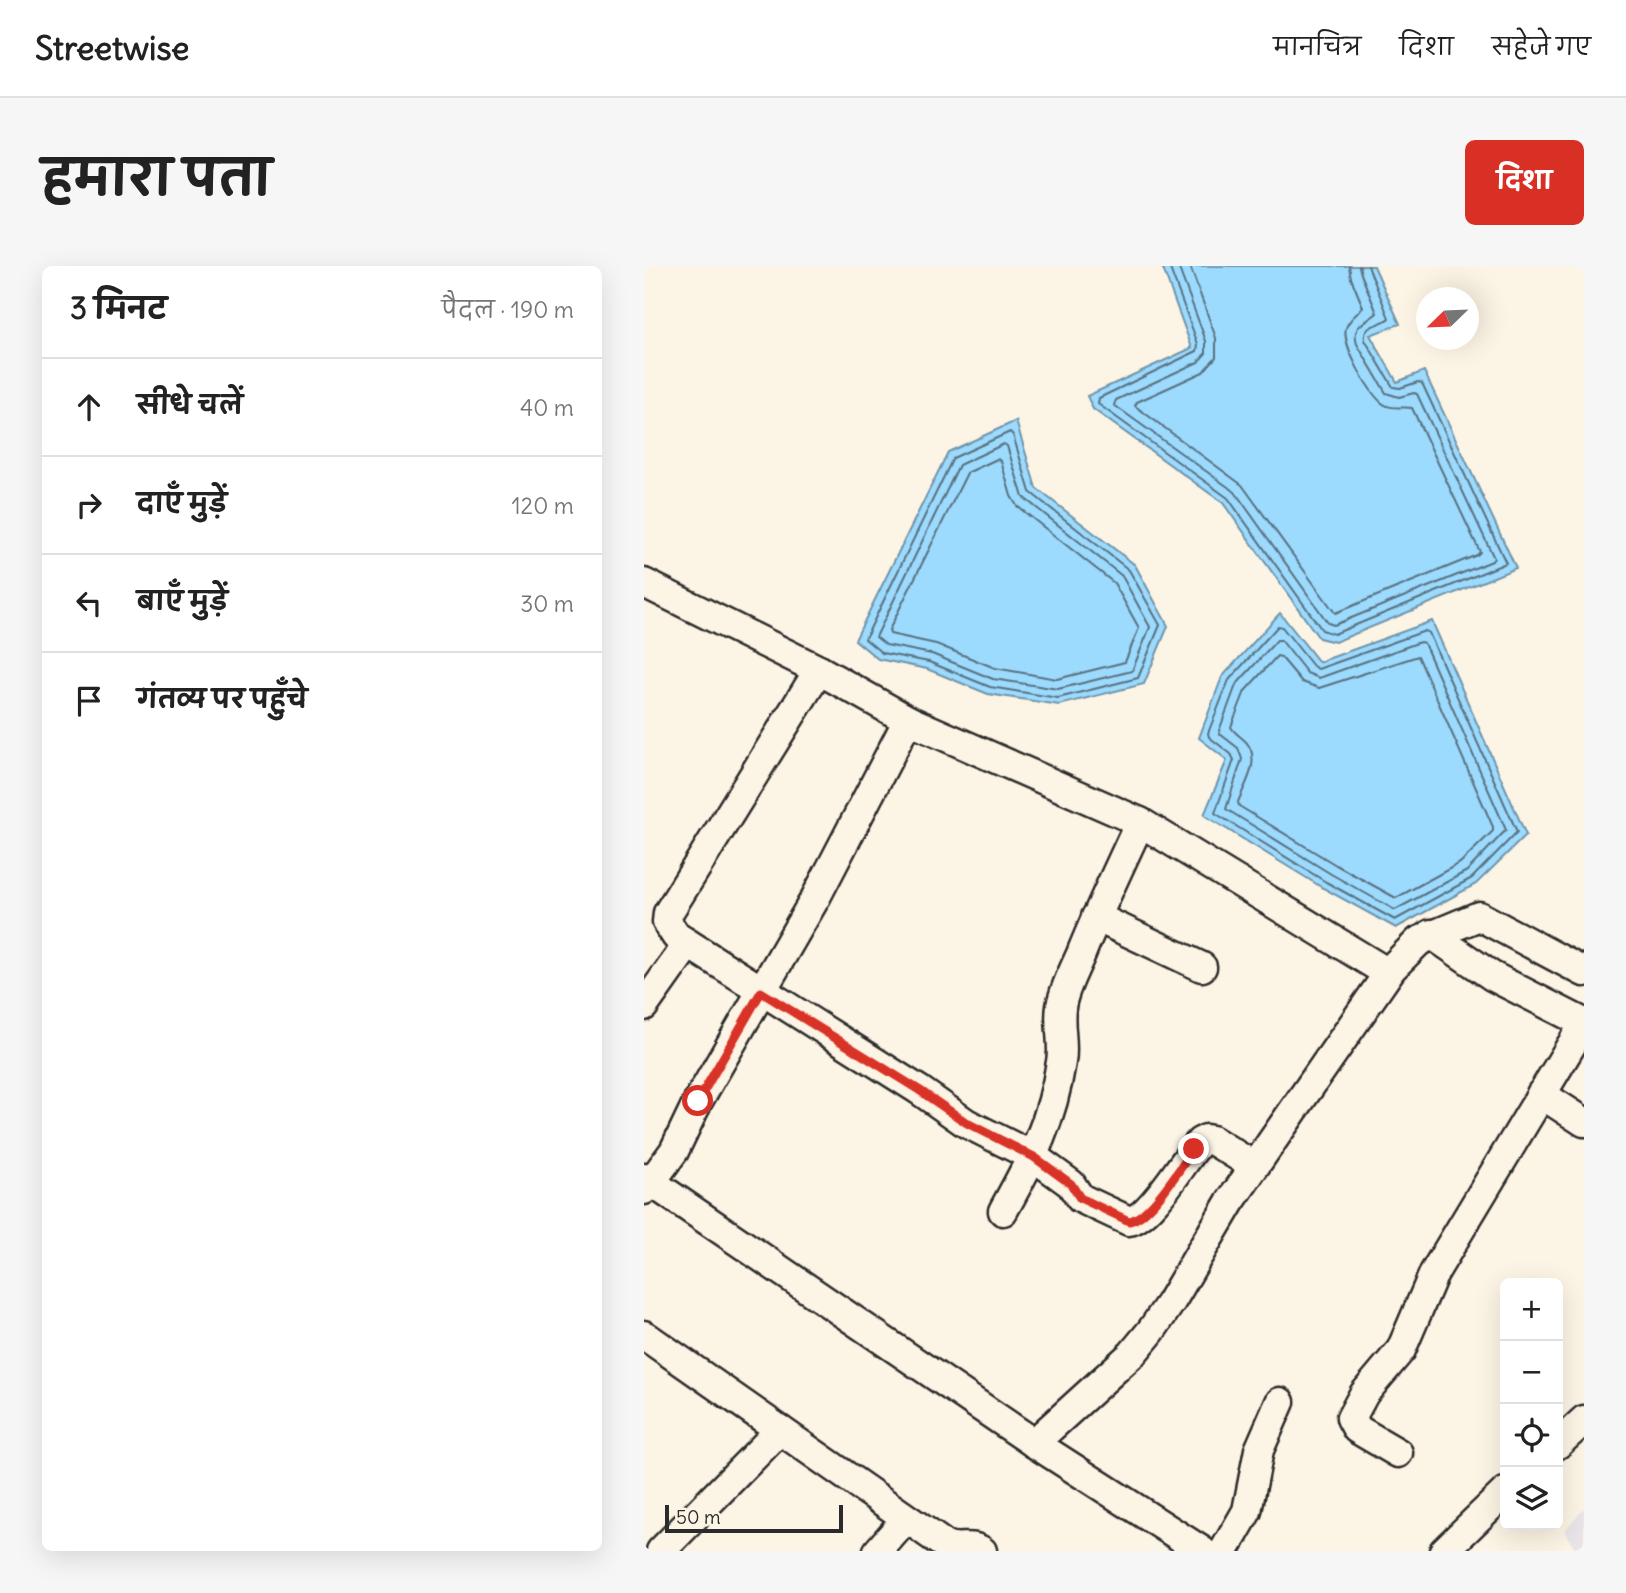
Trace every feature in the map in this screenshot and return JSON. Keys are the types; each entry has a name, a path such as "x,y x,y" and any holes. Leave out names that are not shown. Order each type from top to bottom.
{"street":[{"path":"644,583 820,670 908,720 1140,822 1388,973"},
{"path":"820,670 668,913 667,922 676,936 967,1123 1034,1157 1071,1184 1080,1198 1133,1221 1152,1204 1200,1142 1206,1139 1212,1140 1254,1167"},
{"path":"908,720 816,897 698,1101 674,1151 646,1183 1034,1443 1164,1541 1202,1551"},
{"path":"1003,1211 1034,1157 1046,1129 1061,1063 1063,1047 1059,1016 1063,998 1096,917 1140,822"},
{"path":"1096,917 1202,967"},
{"path":"1034,1443 1132,1354 1151,1331 1254,1167 1388,973 1419,941 1473,917 1483,917 1584,972"},
{"path":"1398,1453 1357,1429 1351,1419 1353,1411 1401,1349 1434,1273 1584,1023 1492,976 1431,934"},
{"path":"645,1002 688,944"},
{"path":"1541,1094 1584,1122"},
{"path":"644,1335 906,1519 953,1548 974,1546 982,1551"},
{"path":"1224,1551 1247,1511 1259,1450 1280,1402"},
{"path":"1563,1439 1584,1420"},
{"path":"660,1551 780,1430"},
{"path":"1444,1551 1500,1497"},
{"path":"878,1551 906,1519"}],"shaded area":[{"path":"1584,1508 1584,1551 1576,1551 1564,1531"}],"water":[{"path":"1162,266 1374,266 1400,324 1370,335 1397,382 1424,371 1516,568 1335,642 1319,638 1223,503 1093,409 1087,396 1192,348"},
{"path":"1016,421 1036,488 1135,565 1168,626 1144,684 1059,705 988,694 927,669 878,659 855,640 948,452"},
{"path":"1280,613 1319,662 1432,621 1526,835 1476,884 1396,928 1323,888 1204,815 1227,760 1199,738 1222,677"}],"route":[{"path":"698,1101 761,992 967,1123 1034,1157 1071,1184 1076,1196 1129,1221 1140,1217 1152,1204 1194,1149"}]}
